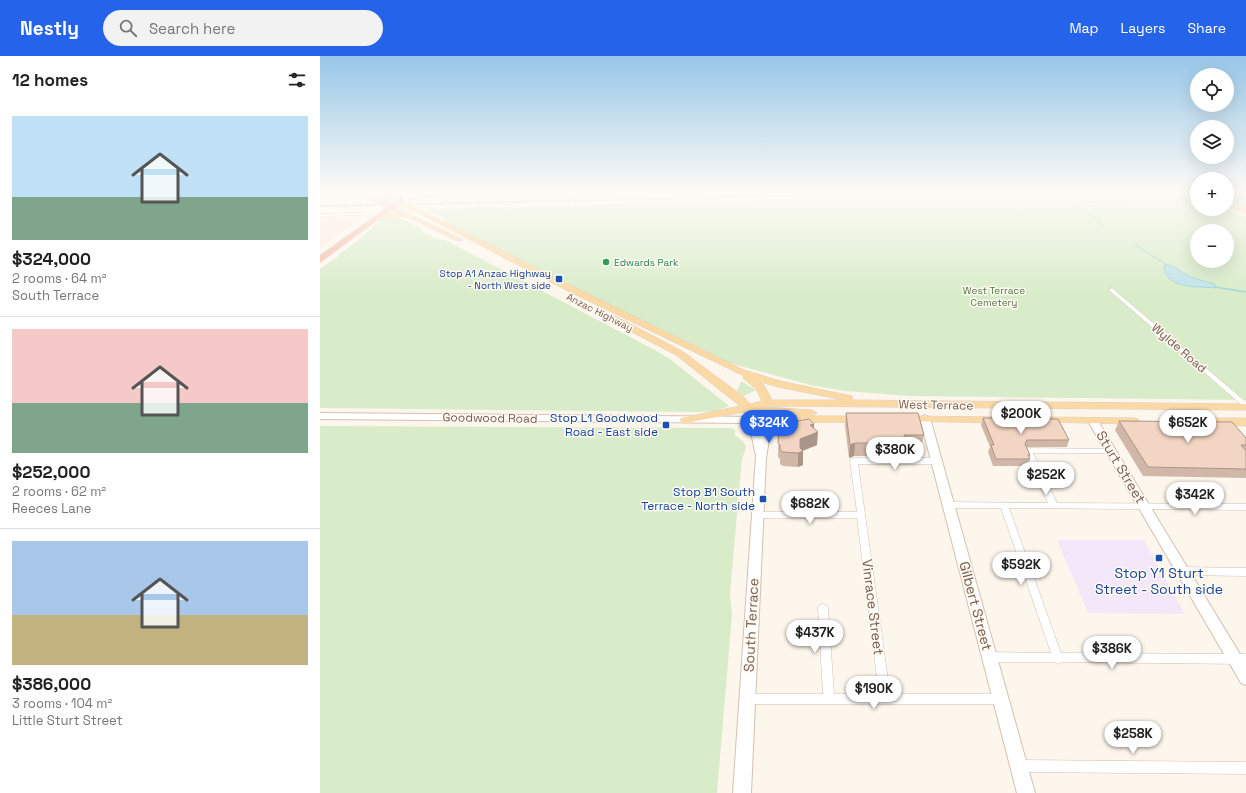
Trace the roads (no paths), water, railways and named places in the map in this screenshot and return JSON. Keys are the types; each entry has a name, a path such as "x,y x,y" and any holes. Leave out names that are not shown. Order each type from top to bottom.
{"highway":[{"path":"320,253 358,227"},
{"path":"320,260 360,227"}],"main road":[{"name":"Anzac Highway","path":"434,227 488,251 741,372"},
{"name":"Anzac Highway","path":"447,227 488,251 669,347 694,364 747,406 753,420"},
{"name":"West Terrace","path":"741,372 800,390 890,404"},
{"path":"741,372 760,387 767,411"},
{"name":"West Terrace","path":"767,411 890,404 1246,406"},
{"name":"West Terrace","path":"747,406 767,411 870,417"},
{"name":"Goodwood Road","path":"685,420 715,415 747,406"},
{"path":"1084,406 1093,421"},
{"name":"Goodwood Road","path":"320,416 753,420 767,411"},
{"name":"South Terrace","path":"742,793 761,458 767,411"},
{"name":"West Terrace","path":"894,418 1009,420"},
{"name":"Gilbert Street","path":"925,418 1026,793"},
{"path":"729,420 741,425 755,436"},
{"name":"South Terrace","path":"753,420 755,436 761,458"},
{"path":"1032,420 1145,421"},
{"name":"Sturt Street","path":"1093,421 1182,571 1240,659 1246,678"},
{"path":"1168,421 1246,422"}],"street":[{"name":"Wylde Road","path":"1112,290 1246,406"},
{"path":"1054,506 1028,450 1111,451"},
{"name":"Vinrace Street","path":"885,699 854,461 936,461"},
{"path":"948,505 1246,507"},
{"path":"1004,506 1058,659"},
{"path":"758,515 861,515"},
{"path":"1182,571 1246,572"},
{"path":"823,608 829,699"},
{"path":"990,657 1058,659 1240,659"},
{"path":"747,699 1001,699"},
{"path":"1019,766 1246,768"}],"water":[{"path":"1171,265 1190,277 1215,284 1215,288 1176,283 1166,274 1164,266"}],"waterway":[{"path":"1134,244 1167,265"},
{"path":"1215,287 1246,292"}],"place":[{"name":"Edwards Park","path":"606,262"},
{"name":"Stop A1 Anzac Highway - North West side","path":"559,279"},
{"name":"Stop L1 Goodwood Road - East side","path":"666,425"},
{"name":"Stop B1 South Terrace - North side","path":"763,499"},
{"name":"Stop Y1 Sturt Street - South side","path":"1159,558"}],"park label":[{"name":"West Terrace Cemetery","path":"994,296"}]}
